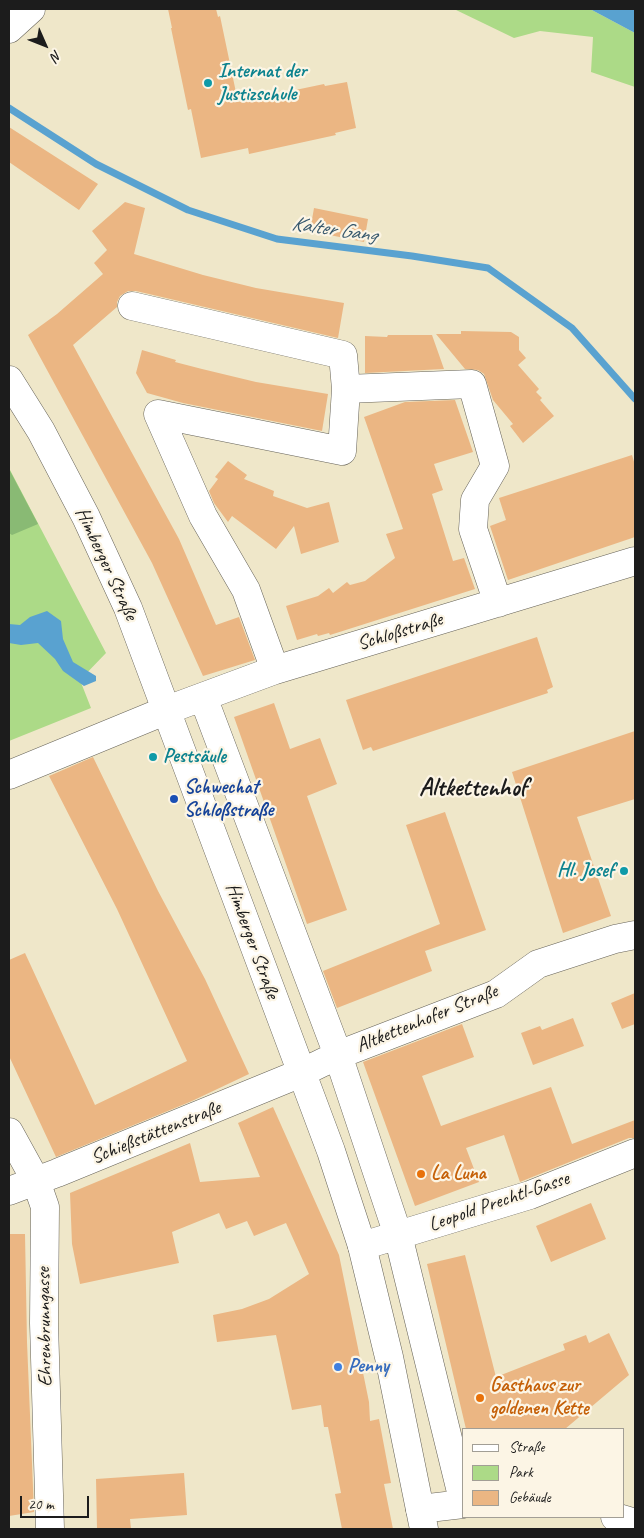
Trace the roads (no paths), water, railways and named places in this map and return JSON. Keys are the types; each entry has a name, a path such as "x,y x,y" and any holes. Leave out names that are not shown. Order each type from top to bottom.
{"street":[{"path":"9,28 31,9"},
{"path":"132,306 343,355 346,389 342,451 158,414 203,516 246,590 275,670"},
{"name":"Himberger Straße","path":"9,380 41,430 86,516 128,608 331,1151 362,1246 398,1399 422,1519"},
{"path":"346,389 472,384 495,466 475,500 473,529 498,603"},
{"name":"Schloßstraße","path":"9,775 167,710 275,670 635,561"},
{"path":"204,697 338,1055 398,1235 462,1496"},
{"name":"Altkettenhofer Straße","path":"301,1073 338,1055 496,994 538,964 635,934"},
{"name":"Schießstättenstraße","path":"9,1191 36,1182 301,1073"},
{"name":"Ehrenbrunngasse","path":"9,1132 36,1182 45,1207 44,1323 50,1529"},
{"name":"Leopold Prechtl-Gasse","path":"362,1246 530,1195 635,1152"},
{"path":"422,1519 462,1504"},
{"path":"618,1518 635,1523"}],"water":[{"path":"590,9 635,9 635,33"},
{"path":"47,611 61,621 63,639 73,662 96,676 96,681 84,686 63,671 55,659 38,643 21,645 9,643 9,624 20,625 30,617"}],"waterway":[{"name":"Kalter Gang","path":"9,108 96,164 188,210 277,239 412,256 488,268 572,328 635,399"}],"place":[{"name":"Internat der Justizschule","path":"208,83"},
{"name":"Pestsäule","path":"153,757"},
{"name":"Schwechat Schloßstraße","path":"174,799"},
{"name":"Hl. Josef","path":"624,871"},
{"name":"La Luna","path":"421,1174"},
{"name":"Penny","path":"338,1367"},
{"name":"Gasthaus zur goldenen Kette","path":"480,1398"}],"district":[{"name":"Altkettenhof","path":"473,788"}]}
